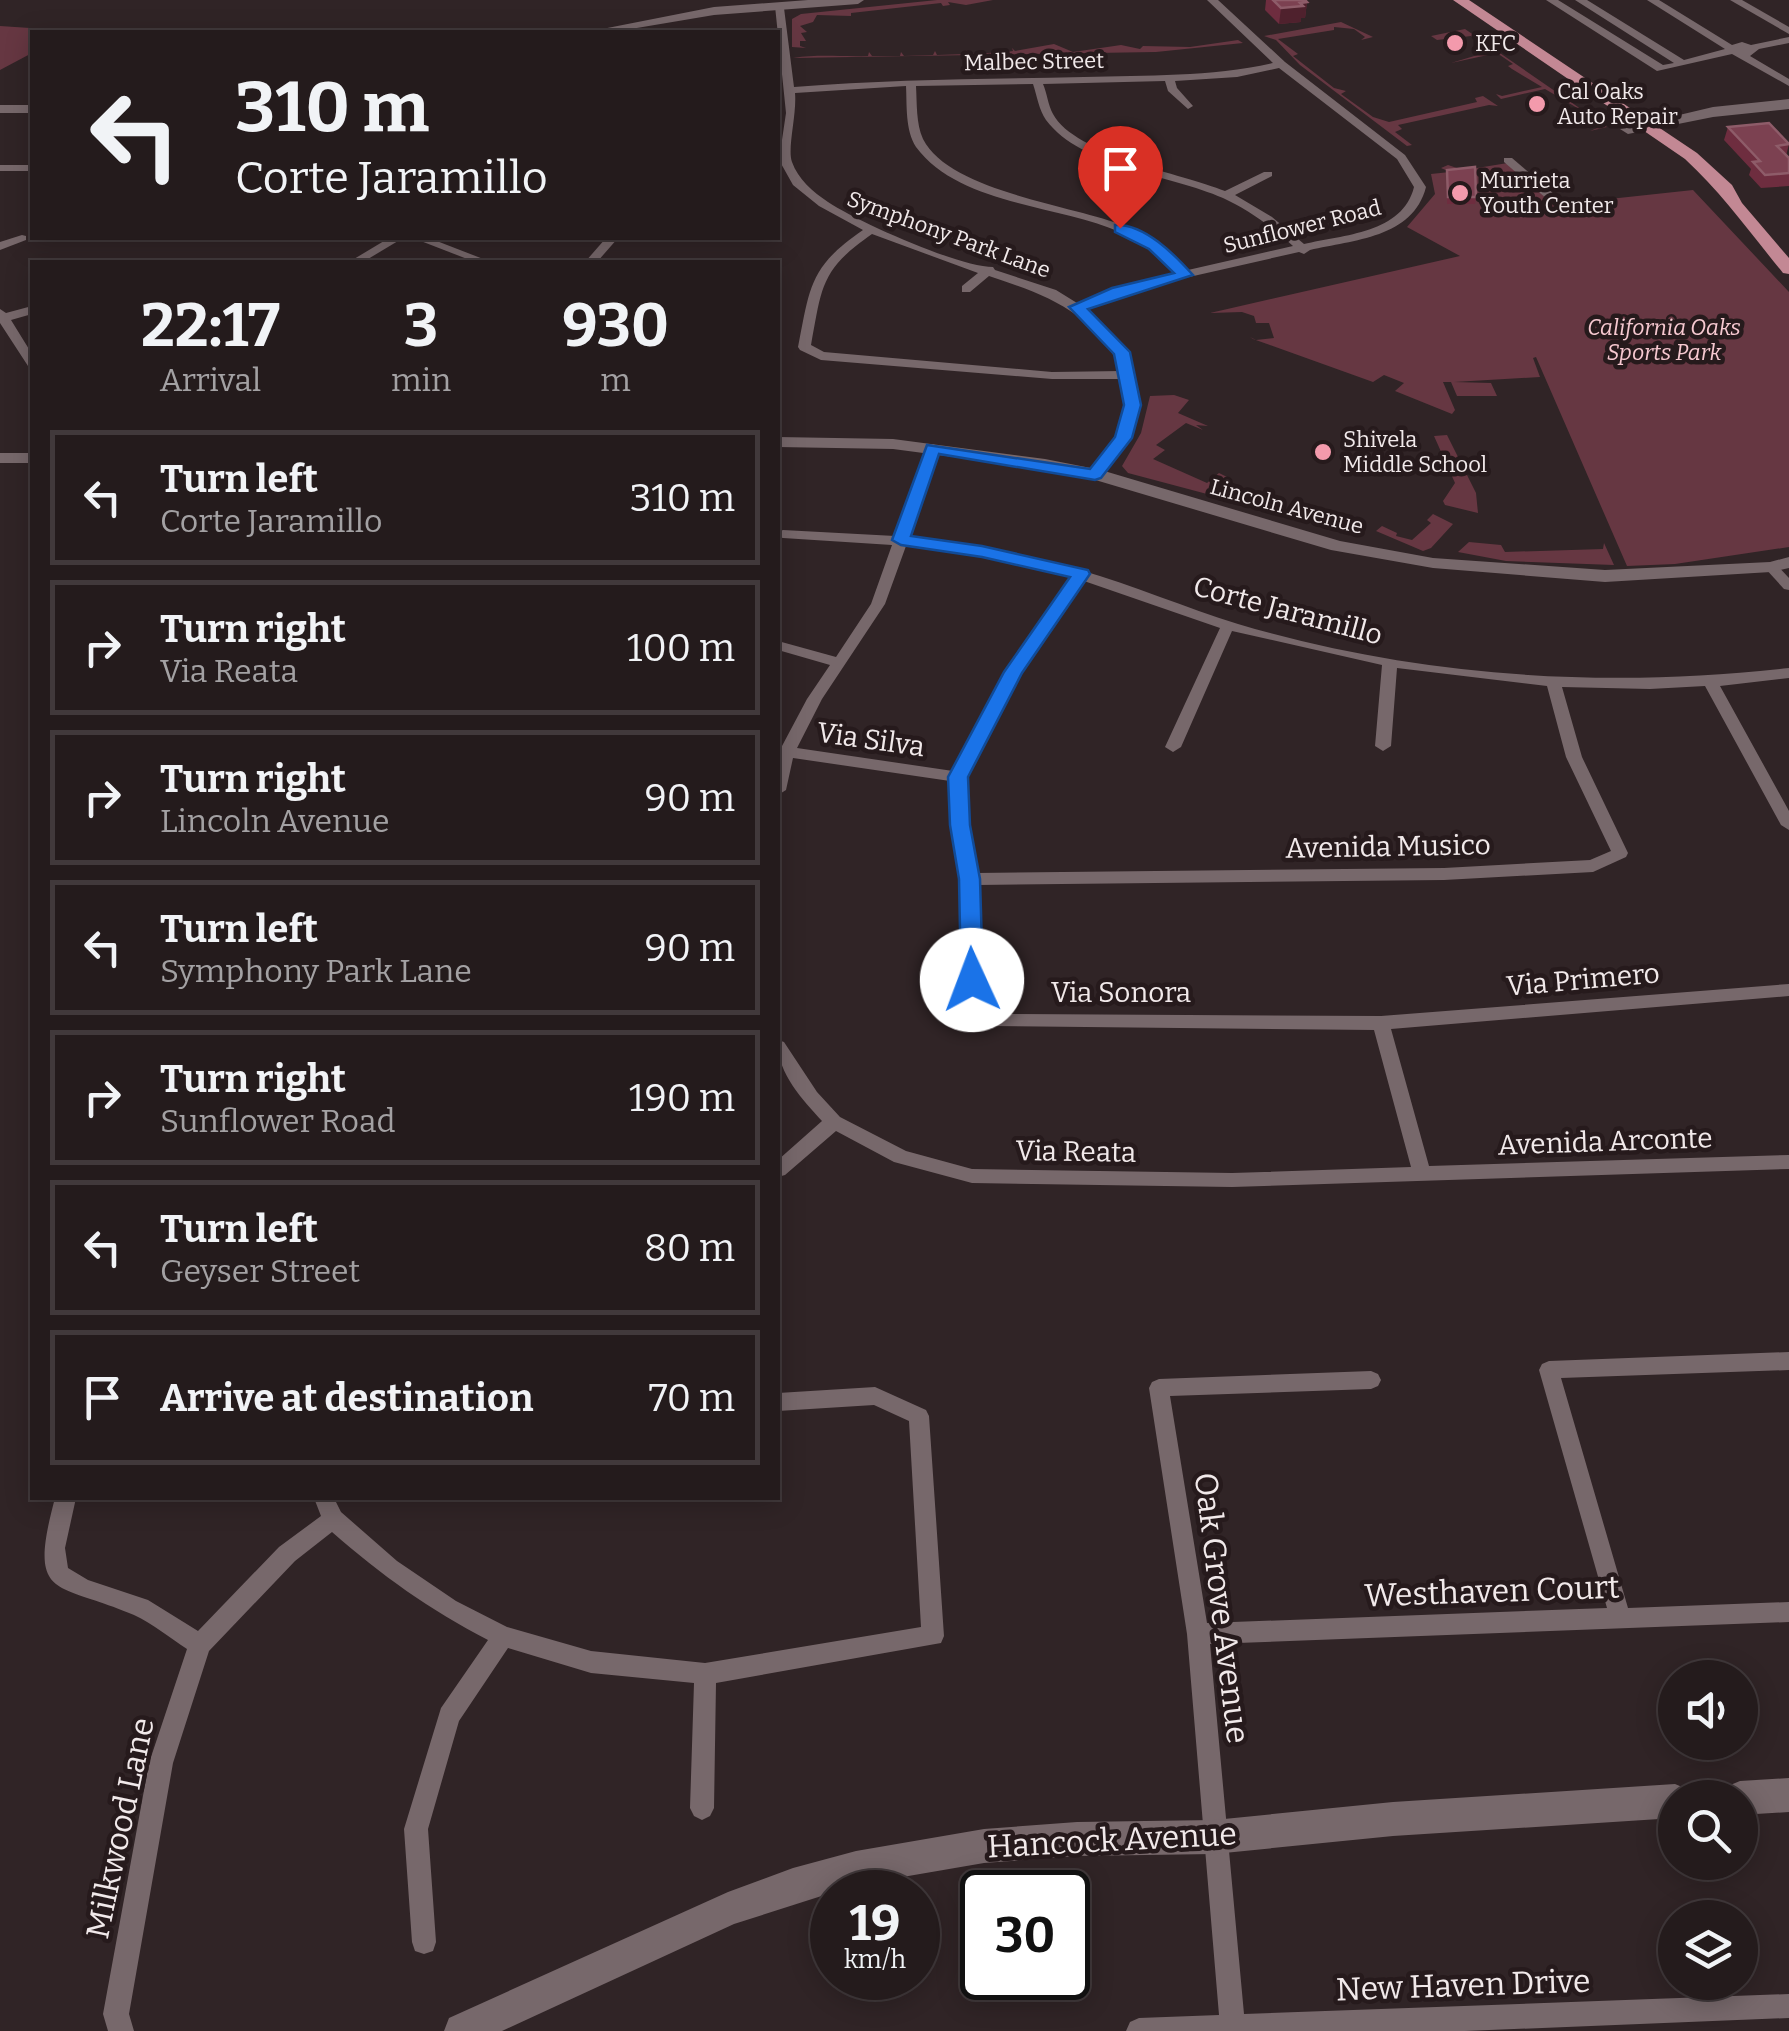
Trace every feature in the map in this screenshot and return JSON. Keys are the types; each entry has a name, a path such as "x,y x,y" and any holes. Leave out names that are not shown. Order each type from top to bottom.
{"main road":[{"path":"1455,4 1649,126 1726,188 1735,206 1789,269"},
{"path":"1455,4 1735,206"},
{"path":"1628,129 1731,109 1789,104"},
{"path":"1758,1797 1789,1795"},
{"name":"Hancock Avenue","path":"462,2031 728,1909 793,1885 856,1868 984,1846 1077,1838 1214,1837 1393,1819 1658,1803"}],"street":[{"path":"604,30 677,16 858,0"},
{"name":"Sunflower Road","path":"1077,307 1118,291 1386,229 1416,203 1420,188 1402,157 1281,64 1212,0"},
{"path":"1551,0 1660,69 1789,40"},
{"path":"1580,0 1683,64"},
{"path":"1652,0 1742,50"},
{"path":"1666,0 1788,80"},
{"path":"1736,0 1789,31"},
{"name":"Symphony Park Lane","path":"780,8 792,108 786,163 801,188 834,214 870,230 1052,293 1077,307 1122,352 1129,374"},
{"name":"Malbec Street","path":"787,91 911,83 1170,78 1237,74 1281,64"},
{"path":"1170,78 1172,90 1188,106"},
{"path":"1037,81 1050,117 1096,151 1226,195 1276,223 1304,250"},
{"path":"911,83 918,142 936,160 964,178 1120,228 1154,246 1186,275"},
{"path":"0,109 30,108"},
{"path":"1508,160 1558,203"},
{"path":"0,168 30,168"},
{"path":"1226,195 1268,174"},
{"path":"870,230 840,252 815,282 804,346 808,352 1093,378 1129,374 1132,405 1123,438 1095,474"},
{"path":"0,246 22,238"},
{"path":"359,260 394,240"},
{"path":"425,240 480,260"},
{"path":"593,260 610,240"},
{"path":"966,289 989,270"},
{"path":"30,310 1,316 30,360"},
{"name":"Lincoln Avenue","path":"780,442 933,448 1095,474 1337,546 1433,563 1605,576 1780,564"},
{"path":"782,751 878,604 933,448"},
{"path":"0,458 30,458"},
{"name":"Corte Jaramillo","path":"782,534 901,540 1003,555 1081,574 1228,625 1390,662 1553,681 1709,680 1789,673"},
{"path":"1780,564 1789,586"},
{"path":"958,777 1013,672 1081,574"},
{"path":"1173,747 1228,625"},
{"path":"780,646 837,662"},
{"path":"1384,746 1390,662"},
{"path":"1709,680 1789,825"},
{"name":"Avenida Musico","path":"969,879 1444,874 1592,866 1620,854 1574,758 1553,681"},
{"name":"Via Silva","path":"782,751 958,777"},
{"name":"Via Sonora","path":"958,777 960,825 969,879 972,1005 994,1021 1381,1023"},
{"name":"Via Primero","path":"1381,1023 1789,990"},
{"path":"1381,1023 1422,1174"},
{"name":"Via Reata","path":"780,1050 811,1097 834,1122 901,1157 972,1176 1108,1181 1422,1174"},
{"path":"780,1168 834,1122"},
{"name":"Avenida Arconte","path":"1422,1174 1789,1162"},
{"path":"1621,1620 1550,1370 1789,1361"},
{"name":"Oak Grove Avenue","path":"1232,2025 1198,1634 1159,1388 1371,1380"},
{"path":"328,1508 390,1568 448,1608 502,1636 591,1662 706,1674 933,1636 919,1416 875,1396 780,1402"},
{"path":"65,1500 52,1549 60,1577 79,1590 136,1605 200,1645"},
{"name":"Milkwood Lane","path":"121,2031 116,2014 161,1763 200,1645 328,1508"},
{"name":"Westhaven Court","path":"1198,1634 1789,1612"},
{"path":"424,1942 416,1829 448,1716 502,1636"},
{"path":"702,1808 706,1674"},
{"name":"New Haven Drive","path":"1139,2031 1789,2006"}],"green space":[{"path":"937,0 993,0 966,5 948,2 950,5 851,16 817,15 813,22 800,26 807,32 801,33 806,41 800,41 800,46 806,48 792,47 792,19 801,14"},
{"path":"1341,22 1373,37 1361,40 1365,37 1354,29 1334,27 1278,39 1298,54 1293,56 1334,88 1346,91 1341,94 1373,117 1389,122 1477,102 1475,98 1483,96 1498,106 1398,125 1402,129 1395,132 1412,145 1407,146 1300,65 1276,40 1264,36"},
{"path":"0,26 45,29 30,30 30,54 0,70"},
{"path":"1465,29 1592,117 1545,89 1501,99 1496,94 1542,87 1508,66 1513,64 1497,53 1451,63 1491,51 1471,36 1437,40 1431,36"},
{"path":"1238,40 1243,43 1156,52 793,58 868,56 869,52 872,56 900,56 901,52 904,56 933,55 935,51 937,55 966,54 966,50 969,54 1007,52 1012,48 1015,51 1054,44 1073,52 1121,45 1140,49 1190,47"},
{"name":"California Oaks Sports Park","path":"1514,162 1552,199 1563,204 1693,190 1789,292 1789,547 1675,564 1627,566 1536,357 1533,358 1540,377 1454,382 1491,383 1497,396 1457,396 1451,382 1443,382 1455,410 1452,414 1395,391 1404,383 1384,375 1373,382 1253,339 1250,337 1274,338 1269,323 1256,323 1254,316 1242,312 1210,313 1460,256 1407,227 1435,194 1431,174 1450,172 1441,168 1448,165 1457,168 1452,172"},
{"path":"1174,395 1189,400 1178,413 1208,426 1196,425 1203,430 1186,423 1156,445 1165,450 1153,459 1207,483 1219,473 1227,477 1207,494 1128,473 1122,466 1141,433 1150,396"},
{"path":"1447,435 1476,493 1478,513 1445,505 1443,501 1455,483 1434,436"},
{"path":"1433,514 1453,524 1431,548 1423,551 1376,531 1382,526 1397,533 1396,536 1412,540 1431,523 1427,520"},
{"path":"1469,542 1501,545 1505,552 1603,549 1604,543 1614,565 1506,561 1458,552"}],"building":[{"path":"1273,0 1305,0 1307,2 1281,8"},
{"path":"1769,123 1789,144 1777,146 1789,158 1789,173 1765,175 1753,162 1760,161 1728,127"},
{"name":"Murrieta Youth Center","path":"1475,167 1476,197 1448,197 1447,170"}],"place":[{"name":"KFC","path":"1455,43"},
{"name":"Cal Oaks Auto Repair","path":"1537,104"},
{"name":"Murrieta Youth Center","path":"1460,193"},
{"name":"Shivela Middle School","path":"1323,452"}],"route":[{"path":"972,980 969,879 960,825 958,777 1013,672 1081,574 982,551 901,540 933,448 1095,474 1123,438 1132,405 1122,352 1077,307 1118,291 1186,275 1154,246 1120,228"}]}
